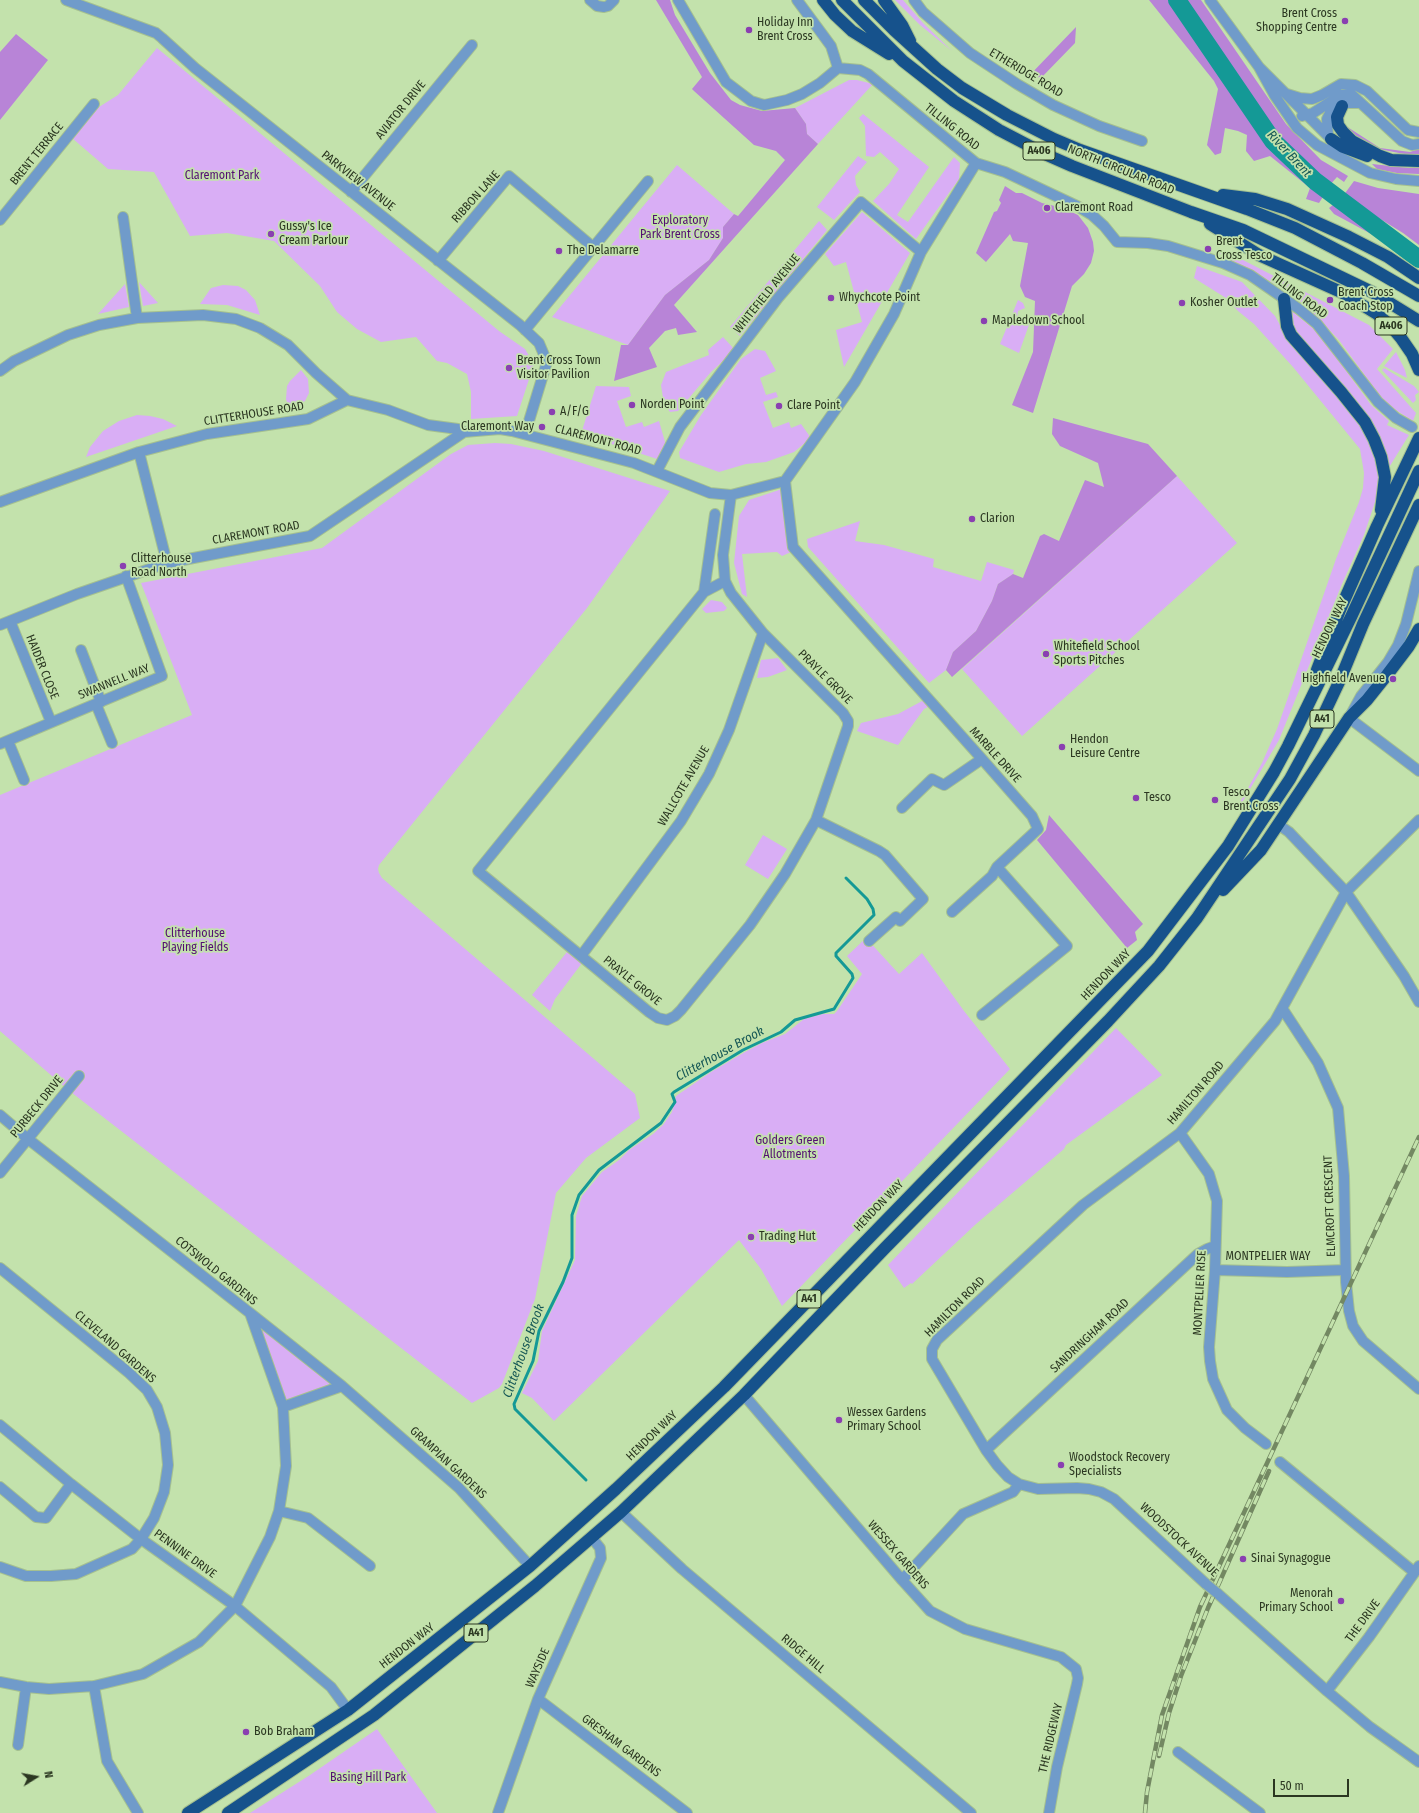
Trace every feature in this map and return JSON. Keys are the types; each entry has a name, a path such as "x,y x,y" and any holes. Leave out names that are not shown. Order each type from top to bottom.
{"highway":[{"name":"A406","path":"823,0 835,15 852,31 877,48 902,61"},
{"name":"NORTH CIRCULAR ROAD","path":"842,0 902,61 954,101 999,130 1030,147 1072,166 1191,212 1243,230 1372,292 1419,321"},
{"name":"NORTH CIRCULAR ROAD","path":"864,0 914,49 962,88 988,105 1033,129 1080,150 1200,192 1295,228 1362,263 1419,296"},
{"name":"A406","path":"884,0 902,25 914,49"},
{"path":"1342,106 1337,117 1340,129 1358,145 1391,160 1419,162"},
{"path":"1330,137 1343,147 1365,156 1380,156"},
{"name":"A406","path":"1200,192 1255,199 1287,209 1349,236 1388,257 1419,278"},
{"name":"A406","path":"1191,212 1260,255 1364,305 1390,325 1405,343 1419,370"},
{"path":"1284,299 1287,326 1292,335 1365,422 1374,439 1381,457 1385,477 1383,498 1377,526"},
{"name":"A41","path":"1288,746 1340,610 1377,526 1419,438"},
{"name":"HENDON WAY","path":"188,1813 348,1710 530,1566 616,1489 724,1387 1148,951 1228,846 1288,746 1351,617 1419,471"},
{"name":"A41","path":"228,1813 358,1726 465,1642 592,1538 621,1512 744,1395 891,1242 1108,1021 1159,966 1197,918 1286,785 1314,735 1419,505"},
{"name":"A41","path":"1197,918 1261,850 1349,718 1367,700 1387,675 1409,646 1419,629"},
{"path":"348,1710 358,1726"}],"street":[{"name":"PARKVIEW AVENUE","path":"66,0 156,33 180,55 522,328"},
{"path":"590,0 597,6 604,7 608,6 614,0"},
{"path":"678,0 726,82 751,101 764,105 787,100 820,83 838,68 831,46 814,20 797,0"},
{"name":"ETHERIDGE ROAD","path":"914,0 923,12 970,54 1017,84 1053,105 1098,126 1142,141"},
{"path":"1210,0 1259,68 1275,96 1297,128 1317,145 1370,173 1396,179 1419,181"},
{"name":"AVIATOR DRIVE","path":"351,192 472,45"},
{"name":"TILLING ROAD","path":"838,68 860,70 868,74 976,163 1005,172 1077,206 1092,215 1104,226 1117,242 1148,243 1168,246 1223,263 1250,275 1317,324 1378,402 1396,418 1412,427"},
{"path":"1259,68 1285,92 1305,115 1330,137"},
{"path":"1317,145 1304,126 1308,105 1341,84 1355,85 1367,91 1408,130 1419,132"},
{"path":"1285,92 1293,96 1306,99 1322,95"},
{"path":"1285,111 1292,114 1305,115 1337,97 1351,94 1402,141 1412,145 1419,144"},
{"path":"1336,154 1326,124 1328,115 1331,111 1347,103 1361,103"},
{"name":"BRENT TERRACE","path":"0,220 94,104"},
{"path":"785,481 856,382 894,314 920,252 976,163"},
{"name":"RIBBON LANE","path":"438,261 509,176 593,247"},
{"path":"525,434 547,362 539,343 522,328 648,181"},
{"name":"WHITEFIELD AVENUE","path":"657,471 680,427 778,298 861,202 920,252"},
{"path":"123,217 137,318"},
{"path":"0,371 14,361 68,336 99,325 137,318 203,315 236,319 260,328 288,345 316,374 347,400 388,410 428,425 458,429 464,432"},
{"name":"CLITTERHOUSE ROAD","path":"0,502 139,452 207,434 308,419 347,400"},
{"name":"CLAREMONT ROAD","path":"0,625 126,576 167,563 310,536 464,432 500,429 525,434 634,463 710,493 731,495 785,481"},
{"path":"139,452 167,563"},
{"name":"MARBLE DRIVE","path":"785,481 793,548 1032,816 1038,829 997,867"},
{"name":"PRAYLE GROVE","path":"725,581 704,592 478,871 658,1018 667,1020 675,1016 750,925 785,874 816,820 848,731 848,721 843,713 763,633 731,593 725,581 723,555 731,495"},
{"path":"704,592 715,514"},
{"path":"1419,571 1406,624 1398,645 1388,662 1361,696 1349,718 1419,771"},
{"name":"SWANNELL WAY","path":"4,742 162,676 126,576"},
{"name":"HAIDER CLOSE","path":"10,621 51,722"},
{"name":"WALLCOTE AVENUE","path":"581,956 681,821 709,774 730,730 763,633"},
{"path":"81,650 112,743"},
{"path":"4,742 24,780"},
{"path":"902,808 932,779 944,785 982,759"},
{"path":"816,820 885,855 923,899 900,921 896,917 869,941"},
{"name":"HAMILTON ROAD","path":"932,1359 932,1349 937,1340 1054,1231 1083,1206 1180,1133 1275,1021 1346,892 1419,820"},
{"path":"1279,825 1289,832 1346,892 1404,976 1419,1002"},
{"path":"952,912 992,876 997,867 1067,946 982,1015"},
{"name":"ELMCROFT CRESCENT","path":"1282,1008 1318,1063 1338,1108 1344,1176 1345,1270 1349,1311 1353,1326 1357,1334 1419,1389"},
{"name":"PURBECK DRIVE","path":"0,1173 79,1076"},
{"name":"COTSWOLD GARDENS","path":"0,1115 28,1139 250,1313 283,1407 286,1466 279,1511 270,1537 235,1606 199,1642 143,1674 94,1686 49,1689 26,1687 0,1682"},
{"name":"MONTPELIER RISE","path":"1180,1133 1209,1174 1213,1183 1218,1210 1209,1347 1213,1379 1227,1410 1245,1428 1266,1444"},
{"name":"SANDRINGHAM ROAD","path":"986,1450 1198,1254 1215,1246"},
{"name":"CLEVELAND GARDENS","path":"0,1268 128,1372 147,1390 157,1407 165,1433 168,1465 164,1492 154,1518 132,1550 76,1574 26,1576 0,1567"},
{"name":"MONTPELIER WAY","path":"1215,1270 1287,1272 1345,1270"},
{"name":"GRAMPIAN GARDENS","path":"250,1313 342,1386 459,1488 530,1566"},
{"name":"WOODSTOCK AVENUE","path":"932,1359 986,1450 1008,1477 1019,1484 1038,1489 1077,1488 1101,1492 1114,1499 1206,1584 1326,1691 1370,1727 1419,1762"},
{"path":"283,1407 342,1386"},
{"name":"WESSEX GARDENS","path":"744,1395 930,1611 946,1621 965,1629 1061,1657 1076,1669"},
{"name":"PENNINE DRIVE","path":"0,1425 71,1484 141,1539 235,1606 331,1687 348,1710"},
{"path":"1280,1462 1417,1569"},
{"path":"0,1487 36,1517 46,1518 71,1484"},
{"path":"902,1580 963,1514 1013,1492 1019,1484"},
{"path":"279,1511 308,1518 370,1566"},
{"name":"RIDGE HILL","path":"621,1512 682,1569 971,1813"},
{"name":"WAYSIDE","path":"498,1813 538,1699 601,1558 600,1548 592,1538"},
{"name":"THE DRIVE","path":"1326,1691 1369,1637 1417,1569"},
{"name":"THE RIDGEWAY","path":"1049,1813 1057,1767 1077,1684 1078,1678 1076,1669"},
{"path":"94,1686 107,1761 138,1813"},
{"path":"18,1745 26,1687"},
{"name":"GRESHAM GARDENS","path":"538,1699 688,1813"},
{"path":"1178,1752 1260,1813"}],"green space":[{"path":"895,0 903,0 923,23 952,51 920,25"},
{"name":"Claremont Park","path":"157,48 499,331 525,349 534,364 517,416 471,419 471,392 467,374 447,363 437,361 416,337 381,342 357,329 337,312 320,286 274,241 227,233 190,236 154,172 108,169 72,138 99,107 118,95"},
{"path":"849,80 857,80 873,84 818,144 807,134 806,124 795,108"},
{"path":"863,114 929,167 897,215 908,222 954,157 960,163 959,179 916,239 873,201 889,184 899,169 880,152 874,157 866,156 865,126 859,118"},
{"path":"858,156 867,162 855,176 856,185 860,192 834,220 817,207"},
{"name":"Exploratory Park Brent Cross","path":"677,165 734,214 723,227 723,238 709,260 665,295 628,345 552,317"},
{"path":"862,212 910,253 844,367 836,330 862,322 846,262 834,266 825,254"},
{"path":"819,221 827,230 740,336 730,327"},
{"path":"1216,251 1243,260 1369,325 1393,349 1377,369 1416,413 1413,421 1391,407 1380,396 1339,340 1305,305 1282,287 1249,271"},
{"path":"1197,266 1242,282 1275,316 1286,336 1304,354 1364,429 1376,452 1380,473 1376,499 1364,535 1342,584 1279,740 1240,806 1239,804 1262,763 1277,729 1336,559 1359,502 1363,488 1364,473 1360,449 1293,367 1254,324 1238,311 1226,298 1194,278"},
{"path":"139,282 158,303 143,306"},
{"path":"125,284 129,307 98,314"},
{"path":"223,285 238,286 246,290 255,300 260,315 227,305 200,304 211,288"},
{"path":"1018,300 1023,303 1025,308 1018,311 1017,318 1020,320 1031,319 1019,353 1000,344"},
{"path":"1288,308 1314,329 1324,340 1371,405 1389,421 1387,425 1409,435 1388,469 1384,449 1377,434 1294,332"},
{"path":"723,337 735,350 711,372 678,411 670,412 664,404 661,385 666,372 709,355 708,350"},
{"path":"755,349 765,351 776,371 760,378 766,395 776,392 778,397 763,402 773,428 789,422 791,428 801,424 811,438 794,452 766,462 746,464 719,472 680,458 679,452 701,415 741,359"},
{"path":"1396,352 1405,370 1407,378 1384,366"},
{"path":"1384,368 1414,386 1419,392 1415,395 1416,400 1413,403 1382,370"},
{"path":"301,370 308,379 309,393 305,401 295,408 289,409 286,399 287,386"},
{"path":"596,386 629,387 631,396 617,401 626,427 642,422 644,427 659,421 665,442 664,451 657,459 581,434"},
{"path":"137,415 163,419 177,426 86,457 90,447 103,431 119,421"},
{"name":"Clitterhouse Playing Fields","path":"495,443 511,444 544,451 670,491 587,608 379,865 378,869 382,878 635,1094 640,1118 586,1158 556,1193 535,1299 502,1384 499,1388 472,1403 67,1089 0,1031 0,795 192,715 141,583 322,548 451,454 468,445"},
{"path":"1177,476 1237,543 1022,736 962,669"},
{"path":"782,489 791,552 782,556 777,552 742,554 747,597 742,594 734,563 739,516 749,500"},
{"path":"860,521 855,541 884,545 934,559 933,567 981,581 987,562 1014,570 1013,574 998,584 992,601 976,631 953,652 946,670 929,683 808,547 807,539"},
{"path":"711,600 722,602 727,608 724,611 706,613 702,609"},
{"path":"778,658 787,670 768,677 757,678 761,660"},
{"path":"924,700 930,706 924,709 898,745 857,731 861,723 898,714"},
{"path":"763,835 787,849 768,879 745,865"},
{"name":"Golders Green Allotments","path":"866,938 899,974 922,953 964,1011 1010,1069 782,1306 761,1269 739,1240 554,1421 532,1398 522,1393 538,1361 542,1331 575,1260 576,1216 582,1196 602,1172 663,1125 672,1112 676,1096 711,1072 745,1052 762,1043 785,1034 804,1019 823,1014 834,1014 862,974 847,956"},
{"path":"567,952 582,963 555,999 550,1011 532,995"},
{"path":"1116,1028 1162,1075 1066,1145 1064,1149 976,1224 912,1284 911,1283 904,1288 888,1265"},
{"path":"250,1313 342,1386 283,1407"},
{"name":"Basing Hill Park","path":"377,1729 437,1813 250,1813 310,1775"}],"shaded area":[{"path":"656,0 670,0 675,15 710,73 731,100 740,105 762,111 795,108 806,124 807,134 818,144 674,305 697,332 678,335 676,328 665,331 649,348 657,367 614,381 621,345 628,345 665,295 709,260 723,238 723,227 734,214 738,216 785,160 776,151 754,145 692,89 702,77"},
{"path":"1149,0 1171,0 1213,58 1270,142 1326,192 1319,203 1306,199 1310,188 1270,156 1254,161 1246,151 1247,135 1225,128 1221,153 1215,155 1207,145 1218,89 1214,81"},
{"path":"1184,0 1201,0 1286,124 1321,160 1348,176 1344,182 1337,177 1328,187 1276,139"},
{"path":"1076,27 1075,43 1042,77 1027,78"},
{"path":"16,34 48,60 0,120 0,52"},
{"path":"1346,126 1380,148 1410,152 1419,149 1419,157 1379,149 1365,144 1344,128"},
{"path":"1372,164 1409,168 1419,167 1419,174 1397,173 1377,169"},
{"path":"1354,181 1378,188 1419,194 1419,245 1403,233 1343,196"},
{"path":"1005,186 1016,193 1022,193 1042,203 1063,208 1078,215 1088,228 1093,242 1094,251 1091,263 1084,274 1072,286 1033,413 1012,405 1033,352 1035,301 1025,297 1020,286 1028,243 1013,241 1010,234 986,262 976,253 994,212 997,211 1001,203 999,200"},
{"path":"1338,201 1373,235 1334,214 1329,208"},
{"path":"1053,418 1148,444 1177,476 952,677 946,670 953,652 976,631 992,601 998,584 1013,574 1023,578 1040,536 1044,534 1059,541 1085,480 1104,487 1098,463 1060,446 1052,434"},
{"path":"1049,815 1143,924 1135,932 1137,940 1127,948 1037,840 1046,830"}],"waterway":[{"name":"River Brent","path":"1177,0 1273,141 1315,181 1419,259"},
{"name":"Clitterhouse Brook","path":"586,1480 515,1409 514,1404 533,1361 539,1331 563,1282 572,1258 572,1215 579,1195 599,1170 661,1123 675,1102 672,1094 674,1092 743,1050 781,1032 795,1020 834,1009 853,978 852,974 836,956 836,953 874,915 873,909 867,899 846,878"}],"railway":[{"path":"1145,1813 1147,1792 1162,1715 1200,1607 1419,1137"},
{"path":"1159,1756 1169,1713 1181,1676 1208,1608 1269,1471"}],"place":[{"name":"Brent Cross Shopping Centre","path":"1345,21"},
{"name":"Holiday Inn Brent Cross","path":"749,30"},
{"name":"Claremont Road","path":"1047,208"},
{"name":"Gussy's Ice Cream Parlour","path":"271,234"},
{"name":"Brent Cross Tesco","path":"1208,249"},
{"name":"The Delamarre","path":"559,251"},
{"name":"Whychcote Point","path":"831,298"},
{"name":"Brent Cross Coach Stop","path":"1330,300"},
{"name":"Kosher Outlet","path":"1182,303"},
{"name":"Mapledown School","path":"984,321"},
{"name":"Brent Cross Town Visitor Pavilion","path":"509,368"},
{"name":"Norden Point","path":"632,405"},
{"name":"Clare Point","path":"779,406"},
{"name":"A/F/G","path":"552,412"},
{"name":"Claremont Way","path":"542,427"},
{"name":"Clarion","path":"972,519"},
{"name":"Clitterhouse Road North","path":"123,566"},
{"name":"Whitefield School Sports Pitches","path":"1046,654"},
{"name":"Highfield Avenue","path":"1393,679"},
{"name":"Hendon Leisure Centre","path":"1062,747"},
{"name":"Tesco","path":"1136,798"},
{"name":"Tesco Brent Cross","path":"1215,800"},
{"name":"Trading Hut","path":"751,1237"},
{"name":"Wessex Gardens Primary School","path":"839,1420"},
{"name":"Woodstock Recovery Specialists","path":"1061,1465"},
{"name":"Sinai Synagogue","path":"1243,1559"},
{"name":"Menorah Primary School","path":"1341,1601"},
{"name":"Bob Braham","path":"246,1732"}]}
